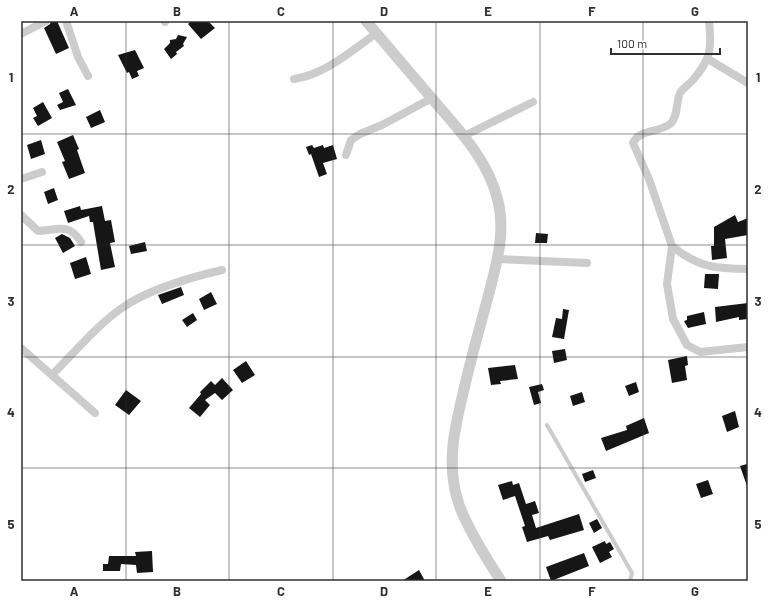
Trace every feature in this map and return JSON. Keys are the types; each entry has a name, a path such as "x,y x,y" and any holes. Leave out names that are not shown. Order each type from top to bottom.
{"street":[{"path":"21,34 46,21"},
{"path":"66,21 78,57 88,76"},
{"path":"366,21 464,136 484,164 498,201 501,223 498,259 477,337 454,434 451,453 452,474 457,500 492,567 501,581"},
{"path":"709,21 711,36 708,59 681,91 676,113 671,123 663,128 636,137 634,143 649,179 672,246 667,284 673,319 687,345 700,352 748,347"},
{"path":"294,79 304,78 318,71 377,33"},
{"path":"708,59 748,83"},
{"path":"346,155 347,146 355,137 432,98"},
{"path":"464,136 533,102"},
{"path":"21,179 42,172"},
{"path":"21,215 38,232 61,228 70,231 80,242"},
{"path":"672,246 687,257 705,266 748,269"},
{"path":"498,259 587,263"},
{"path":"52,375 112,316 131,302 170,286 222,270"},
{"path":"21,348 95,413"}],"lane":[{"path":"547,425 632,573 630,581"}],"building":[{"path":"51,21 57,21 69,48 56,54 44,28 50,24"},
{"path":"191,21 208,21 215,28 201,39 188,24"},
{"path":"178,35 187,37 183,44 184,46 176,52 177,54 171,59 164,49 170,43 170,40 176,39"},
{"path":"135,50 144,68 137,71 139,76 132,79 129,72 127,73 118,55"},
{"path":"68,89 76,105 60,110 57,105 63,102 59,93"},
{"path":"43,102 52,118 38,126 33,118 37,116 33,108"},
{"path":"100,110 105,122 91,128 86,117"},
{"path":"73,135 79,149 77,150 85,173 69,179 62,162 65,161 57,142"},
{"path":"41,140 45,154 31,159 27,145"},
{"path":"312,145 314,148 323,145 324,148 333,145 337,159 323,163 327,174 319,177 311,154 309,155 306,147"},
{"path":"54,188 58,200 48,204 44,192"},
{"path":"80,206 81,210 102,206 105,221 111,220 115,242 110,243 115,267 101,270 93,222 90,222 89,216 68,223 64,211"},
{"path":"735,215 738,222 748,218 748,235 725,239 727,258 712,260 711,246 714,246 714,227"},
{"path":"536,233 548,234 547,243 535,243"},
{"path":"62,234 70,238 75,246 63,253 55,238"},
{"path":"145,242 147,251 131,254 129,246"},
{"path":"86,257 91,274 75,279 70,263"},
{"path":"705,274 719,274 718,289 704,288"},
{"path":"181,287 184,295 162,304 158,295"},
{"path":"211,292 217,304 204,310 199,299"},
{"path":"748,303 748,319 739,320 739,317 716,322 715,307"},
{"path":"563,309 569,310 564,339 552,337 556,318 562,319"},
{"path":"704,312 706,324 688,328 684,321 687,320 687,316"},
{"path":"193,313 197,320 187,327 182,320"},
{"path":"565,349 567,360 554,363 552,351"},
{"path":"687,356 688,365 685,366 687,380 672,383 668,360"},
{"path":"246,361 255,375 242,383 233,370"},
{"path":"515,365 518,379 500,381 501,384 491,385 488,368"},
{"path":"222,378 233,390 222,400 215,393 205,400 210,405 200,417 189,408 201,394 200,392 211,381 215,385"},
{"path":"636,382 639,392 629,396 625,386"},
{"path":"542,384 544,390 538,392 541,403 534,405 529,387"},
{"path":"126,390 141,401 129,415 115,405"},
{"path":"582,392 585,402 573,406 570,396"},
{"path":"735,411 739,427 727,432 722,416"},
{"path":"644,418 649,433 606,451 601,438 627,430 626,426"},
{"path":"747,464 748,486 740,466"},
{"path":"593,470 596,478 585,482 582,474"},
{"path":"708,480 713,494 701,498 696,484"},
{"path":"512,481 513,485 519,483 526,504 535,501 539,513 532,515 536,528 579,514 584,530 550,540 548,536 527,542 522,527 525,526 515,496 503,500 498,485"},
{"path":"597,519 602,528 594,533 589,523"},
{"path":"605,541 606,544 610,542 614,549 609,552 612,557 600,563 592,547"},
{"path":"152,551 153,572 137,573 136,565 121,564 120,571 103,571 103,564 108,564 109,556 136,556 135,552"},
{"path":"584,553 589,566 551,581 546,567"},
{"path":"419,570 425,581 402,581"}]}
